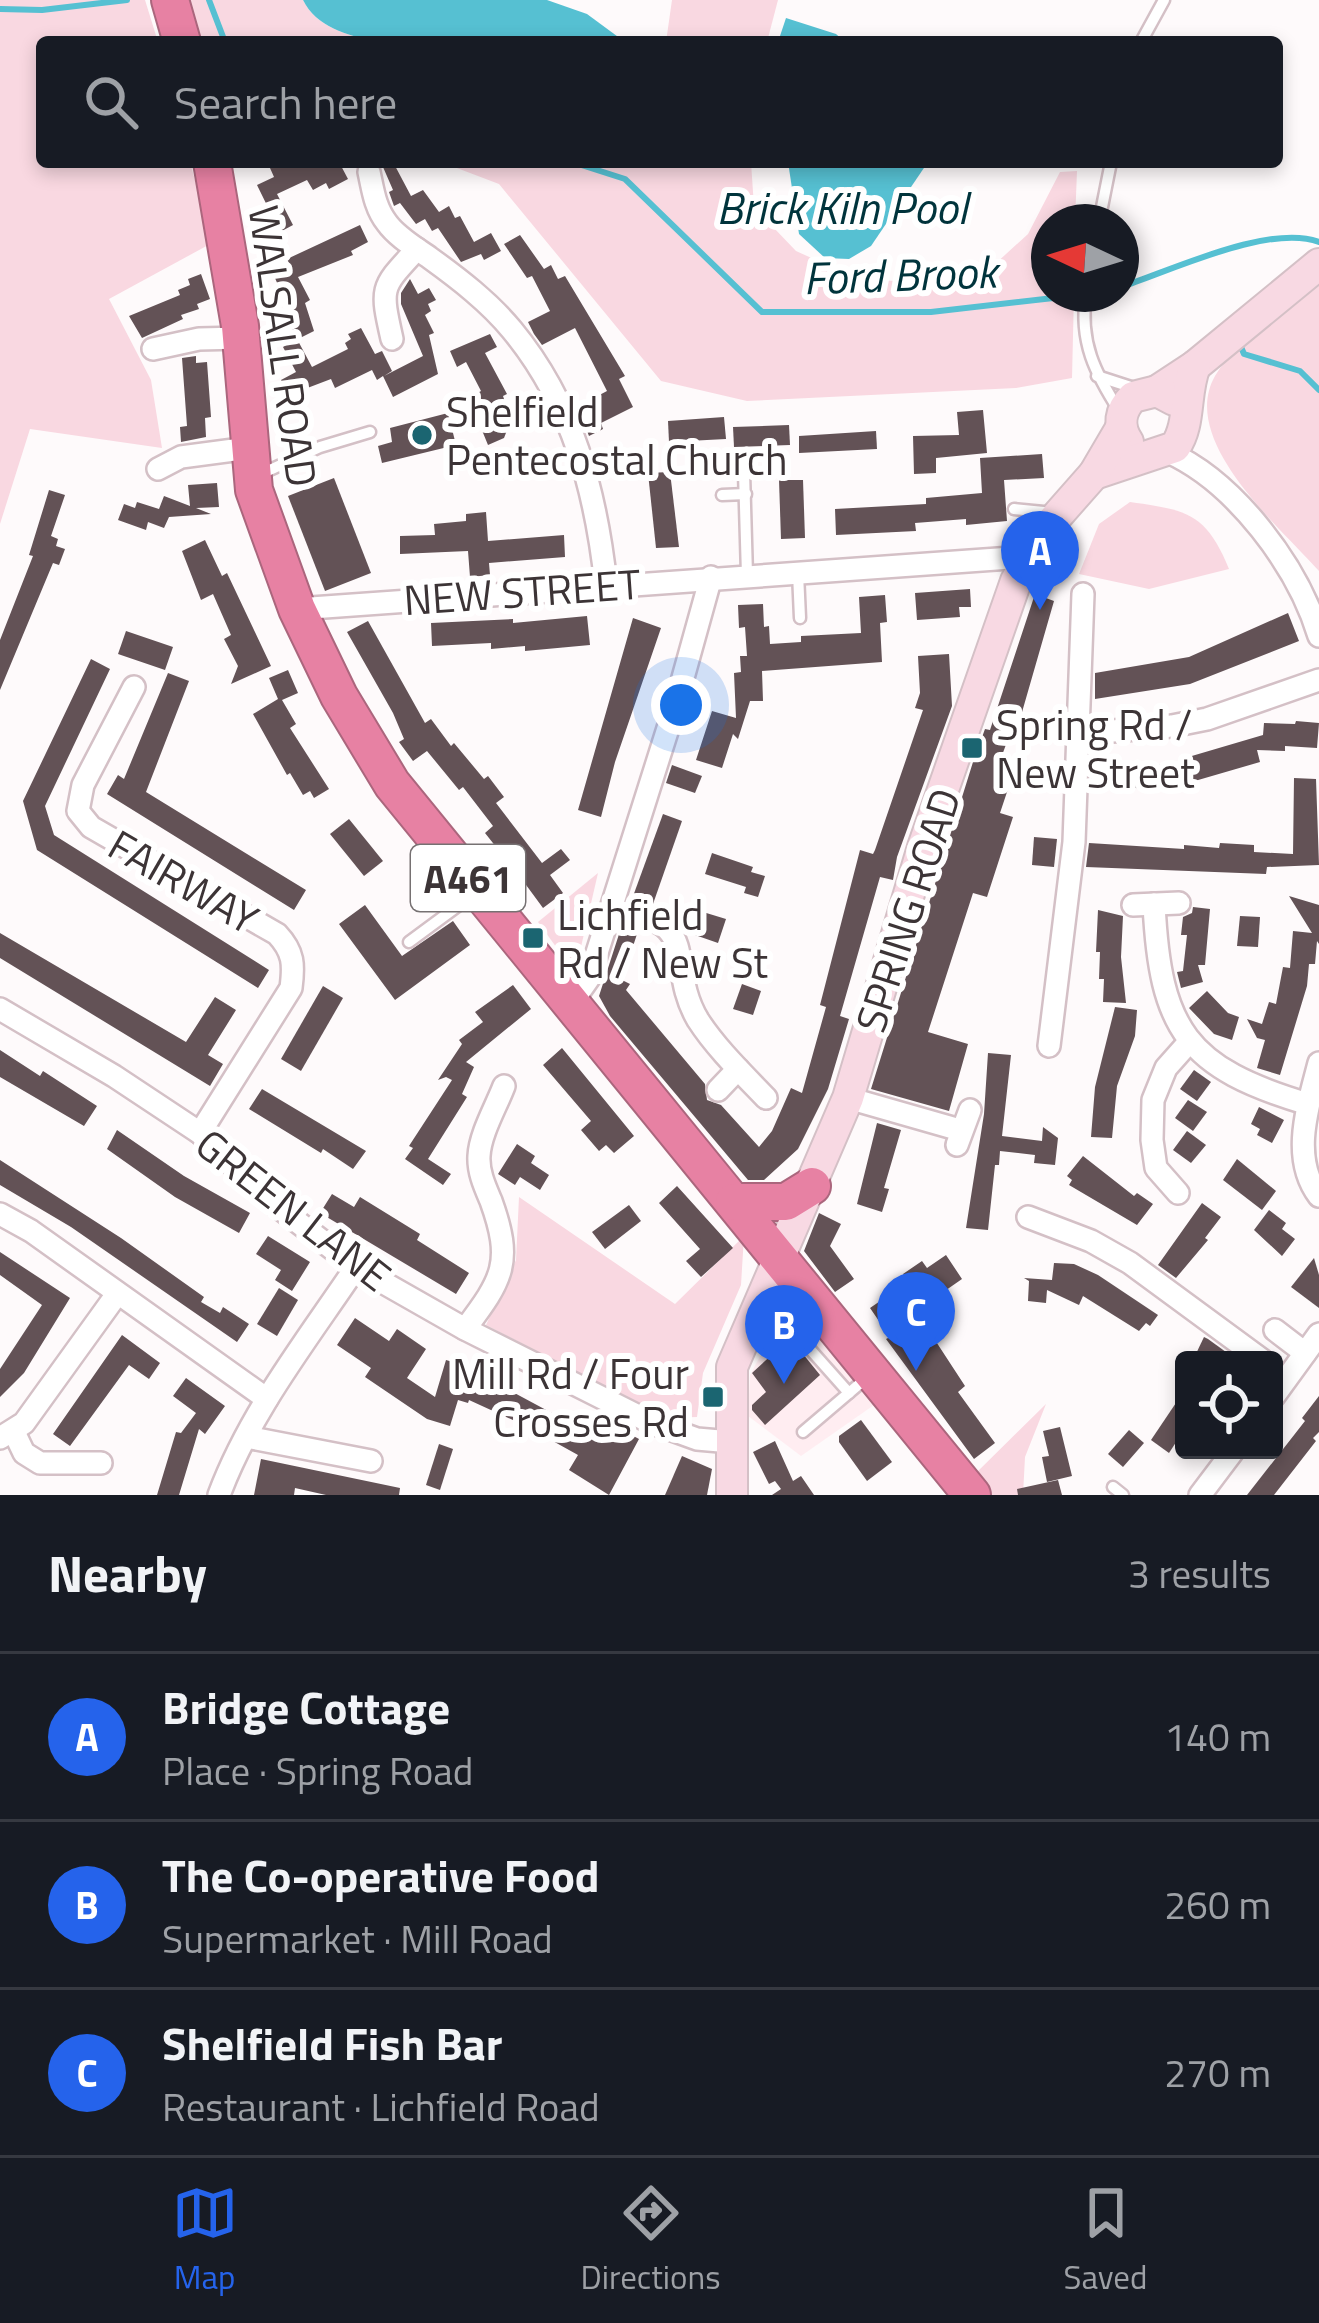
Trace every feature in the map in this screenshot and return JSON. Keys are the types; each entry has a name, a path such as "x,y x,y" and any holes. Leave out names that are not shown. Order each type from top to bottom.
{"highway":[{"path":"170,0 180,36"},
{"name":"WALSALL ROAD","path":"213,168 241,338 250,462 297,609"},
{"name":"A461","path":"297,609 371,752 478,891 780,1260 861,1383 972,1495"},
{"path":"734,1202 786,1202 812,1186"}],"street":[{"path":"369,172 375,202 388,225 468,286 513,331 548,385 578,441 598,515 606,585"},
{"path":"392,339 383,298 388,281 417,249"},
{"path":"1319,264 1195,367 1133,397 1121,422 1132,447 1197,465 1258,527 1291,569 1319,636"},
{"path":"153,349 199,339 241,338"},
{"path":"1094,474 1157,453 1181,438 1187,387 1195,367"},
{"path":"1151,391 1169,395 1185,421 1197,465"},
{"name":"SPRING ROAD","path":"732,1495 733,1367 848,1098 923,847 1026,557 1094,474 1121,422"},
{"path":"172,469 250,462"},
{"name":"NEW STREET","path":"297,609 1026,557"},
{"path":"570,1005 589,978 711,577"},
{"path":"1056,1040 1089,607"},
{"path":"1077,734 1172,727 1319,680"},
{"name":"FAIRWAY","path":"134,687 83,785 78,811 91,827 277,934 288,946 294,964 291,988 200,1133"},
{"path":"1178,903 1144,904 1178,1028 1221,1070 1255,1088 1308,1104"},
{"path":"610,910 643,913 663,924 682,953 685,995 700,1024 766,1099"},
{"name":"GREEN LANE","path":"0,1009 200,1133 268,1200 356,1267 465,1329 650,1422 697,1439 731,1442"},
{"path":"1178,1192 1148,1174 1154,1100 1166,1068 1190,1041"},
{"path":"1315,1207 1303,1165 1308,1104 1319,1064"},
{"path":"718,1090 739,1069"},
{"path":"465,1329 490,1296 504,1260 504,1236 480,1172 479,1152 504,1086"},
{"path":"848,1098 962,1128"},
{"path":"493,1116 515,1124"},
{"path":"0,1214 32,1231 267,1399"},
{"path":"1028,1217 1091,1241 1130,1264 1250,1351"},
{"path":"1048,1253 1056,1228"},
{"path":"219,1495 267,1399 356,1267"},
{"path":"101,1463 40,1463 7,1435 24,1424 117,1294"},
{"path":"1275,1330 1305,1353"},
{"path":"1283,1376 1319,1334"},
{"path":"246,1437 371,1461"},
{"path":"1200,1495 1227,1459"}],"lane":[{"path":"1144,36 1164,0"},
{"path":"1103,204 1110,168"},
{"path":"1085,312 1088,357 1121,422"},
{"path":"1097,376 1151,391"},
{"path":"250,462 370,432"},
{"path":"744,472 748,575"},
{"path":"722,495 746,494"},
{"path":"1014,509 1058,514"},
{"path":"798,573 800,618"},
{"path":"409,942 478,891"},
{"path":"801,1339 861,1383 803,1432"}],"shaded area":[{"path":"0,0 145,0 156,36 36,36 36,168 192,168 212,243 109,299 151,380 162,448 30,429 0,524"},
{"path":"185,0 303,0 324,23 355,36 197,36"},
{"path":"672,0 778,0 769,36 667,36"},
{"path":"457,168 751,168 754,207 796,251 858,279 972,285 1031,228 1031,312 1074,312 1072,378 1016,388 747,401 661,381 499,184"},
{"path":"1077,171 1076,204 1043,204 1060,172"},
{"path":"1319,281 1319,571 1238,481 1210,428 1207,401 1215,376 1235,350"},
{"path":"1130,502 1180,512 1203,525 1229,569 1149,589 1079,574 1099,524"},
{"path":"598,873 575,973 538,922"},
{"path":"519,1197 675,1304 744,1236 741,1285 703,1373 697,1417 666,1418 486,1325 516,1260"},
{"path":"785,1321 805,1322 874,1405 801,1456 748,1416 750,1375"},
{"path":"1046,1404 1025,1457 1023,1495 991,1495 975,1474"}],"water":[{"path":"303,0 547,0 587,14 617,36 355,36 324,23"},
{"path":"786,18 838,36 780,36"},
{"name":"Brick Kiln Pool","path":"789,168 924,168 871,246 849,259 825,258 799,234"}],"building":[{"path":"270,168 342,168 348,179 329,189 326,183 313,190 307,180 277,194 293,225 280,232 257,185 274,177"},
{"path":"383,168 396,168 411,196 423,190 439,212 449,206 474,242 491,233 501,251 484,260 481,254 461,262 438,228 432,231 425,219 416,224 400,203 394,206 389,192 393,190"},
{"path":"360,225 368,242 351,251 353,255 298,277 310,300 305,303 314,331 292,342 286,329 292,327 285,313 289,311 275,278 292,269 287,259"},
{"path":"520,235 544,269 551,265 558,279 565,276 625,376 619,379 633,407 601,423 603,429 589,436 580,413 593,406 590,400 607,391 575,328 542,345 534,334 528,322 550,311 532,276 527,278 504,244"},
{"path":"201,274 210,299 181,315 183,319 142,338 129,316 180,295 178,290 190,285 188,279"},
{"path":"410,279 418,294 429,288 436,300 428,304 431,311 425,315 434,333 429,335 438,374 393,397 383,376 377,380 372,370 335,388 331,379 289,395 281,380 296,372 283,347 297,339 312,367 348,349 348,334 361,328 375,354 382,351 392,371 384,376 423,356 401,304 401,293"},
{"path":"490,334 497,347 485,353 507,394 503,396 511,420 504,438 488,445 479,423 484,422 476,394 481,391 466,362 457,367 450,351"},
{"path":"196,356 196,363 207,362 211,417 205,418 206,437 181,442 180,427 187,426 182,358"},
{"path":"983,410 987,453 936,458 936,473 914,474 913,436 959,435 957,412"},
{"name":"Shelfield Pentecostal Church","path":"448,413 456,445 382,463 378,446 392,442 390,428"},
{"path":"724,417 726,439 669,442 668,421"},
{"path":"789,425 790,445 734,447 733,427"},
{"path":"876,431 877,449 799,453 799,436"},
{"path":"1042,454 1044,478 1004,480 1007,521 915,523 916,531 836,535 835,509 926,504 926,498 982,493 980,458"},
{"path":"670,472 679,547 656,548 648,473"},
{"path":"334,478 371,573 325,591 288,496"},
{"path":"779,480 803,480 805,538 781,539"},
{"path":"217,483 219,507 196,508 211,514 169,517 164,528 148,522 146,530 118,520 124,504 135,508 137,502 159,509 164,496 190,506 188,485"},
{"path":"49,490 65,495 51,536 58,539 56,546 65,549 59,565 53,563 0,690 0,640 33,556 29,555"},
{"path":"486,512 488,541 564,535 565,557 489,563 490,575 470,577 468,551 400,554 400,536 435,535 434,524 466,521 466,514"},
{"path":"205,540 222,576 227,573 271,666 231,684 238,666 224,639 231,635 213,594 201,600 182,551"},
{"path":"970,589 971,607 959,607 960,617 917,620 915,593"},
{"path":"1035,594 1054,601 1016,733 1011,731 994,777 1009,786 1000,813 1013,817 987,897 973,893 928,1032 968,1044 949,1111 871,1089 973,762 985,729 990,730"},
{"path":"885,595 887,622 880,623 882,662 762,671 763,701 750,701 722,768 696,760 712,711 736,718 734,673 741,672 740,656 747,656 738,605 763,604 770,644 801,642 801,636 861,633 859,597"},
{"path":"1288,613 1299,641 1190,684 1095,699 1095,673 1189,657"},
{"path":"587,616 590,645 525,651 525,646 491,649 491,643 432,646 431,623 513,619 513,623"},
{"path":"633,618 661,628 601,817 578,810"},
{"path":"368,621 425,723 431,719 484,779 488,776 504,797 496,803 542,863 561,849 570,860 550,875 563,893 543,908 505,864 508,862 485,833 493,826 463,787 459,790 427,751 413,761 399,742 404,739 393,713 347,632"},
{"path":"126,631 173,647 165,670 118,654"},
{"path":"949,654 952,706 893,880 880,877 840,1016 849,1019 828,1089 798,1149 764,1180 748,1180 610,1016 599,996 621,928 638,931 622,980 630,984 626,990 705,1084 707,1100 721,1105 759,1147 772,1131 791,1088 802,1093 860,850 873,854 875,850 923,710 915,708 920,693 918,656"},
{"path":"91,659 110,669 45,806 54,835 269,970 258,988 37,850 23,801"},
{"path":"288,670 298,693 282,700 296,724 290,728 329,789 314,798 310,791 303,795 287,775 253,714 278,699 269,678"},
{"path":"168,673 189,681 146,792 306,890 294,910 107,794 118,775 124,779"},
{"path":"1264,723 1319,723 1317,748 1257,750 1260,762 1181,785 1180,791 1091,785 1092,762 1186,765 1185,758 1263,735"},
{"path":"672,765 702,776 695,793 666,783"},
{"path":"1294,778 1316,779 1319,865 1267,867 1266,874 1086,867 1089,843 1184,849 1184,845 1219,848 1220,843 1254,845 1254,852 1293,854"},
{"path":"663,814 682,821 653,904 632,899"},
{"path":"349,819 383,861 364,876 330,834"},
{"path":"1034,837 1057,839 1054,867 1032,865"},
{"path":"712,853 765,876 758,897 744,893 746,887 705,874"},
{"path":"1289,896 1319,905 1319,944 1317,941 1315,964 1309,964 1307,986 1280,1075 1257,1068 1265,1040 1257,1038 1247,1019 1262,1024 1269,1002 1276,1004 1283,967 1290,968 1293,931 1312,933"},
{"path":"365,905 402,956 453,921 470,945 395,1000 339,924"},
{"path":"1193,907 1210,909 1205,965 1198,965 1203,982 1181,988 1177,972 1183,971 1187,935 1181,935 1183,917"},
{"path":"1098,910 1123,916 1126,1003 1103,1002 1104,979 1099,979 1100,952 1096,952"},
{"path":"703,912 726,919 718,943 695,935"},
{"path":"1240,916 1260,917 1258,947 1237,946"},
{"path":"0,933 186,1042 215,997 236,1010 208,1055 223,1064 210,1086 0,958"},
{"path":"742,984 761,991 753,1015 733,1009"},
{"path":"513,985 531,1009 466,1062 474,1067 462,1094 467,1097 428,1159 451,1174 443,1185 405,1159 413,1148 409,1146 452,1080 438,1080 462,1044 459,1040 483,1022 475,1012"},
{"path":"323,986 343,998 301,1071 281,1059"},
{"path":"1207,991 1228,1013 1239,1017 1232,1040 1214,1034 1189,1008"},
{"path":"1115,1007 1137,1010 1135,1036 1117,1086 1112,1138 1091,1137 1095,1087"},
{"path":"562,1048 634,1136 614,1153 606,1145 599,1151 581,1130 591,1121 543,1065"},
{"path":"0,1050 97,1106 84,1126 0,1077"},
{"path":"988,1053 1011,1055 1002,1136 1042,1141 1043,1127 1058,1138 1055,1165 1034,1163 1035,1155 1000,1151 988,1230 966,1228 984,1114"},
{"path":"1194,1070 1211,1082 1197,1101 1180,1089"},
{"path":"262,1089 366,1151 353,1169 249,1109"},
{"path":"1188,1100 1207,1112 1193,1131 1175,1118"},
{"path":"1259,1107 1284,1120 1272,1143 1257,1135 1260,1129 1251,1124"},
{"path":"877,1123 901,1130 882,1212 857,1204"},
{"path":"117,1130 250,1213 239,1233 175,1197 107,1149"},
{"path":"1187,1131 1206,1145 1191,1163 1173,1150"},
{"path":"517,1144 535,1156 531,1163 549,1175 540,1190 520,1177 515,1185 498,1174"},
{"path":"1083,1156 1134,1196 1137,1193 1153,1204 1137,1225 1069,1185 1072,1180 1067,1176"},
{"path":"1237,1159 1276,1191 1262,1210 1223,1180"},
{"path":"0,1160 121,1238 204,1297 201,1302 220,1313 223,1307 249,1324 237,1342 71,1227 0,1185"},
{"path":"677,1186 733,1248 701,1277 686,1261 700,1249 659,1203"},
{"path":"332,1194 354,1207 360,1197 420,1234 417,1240 469,1273 456,1294 320,1213"},
{"path":"1202,1203 1221,1217 1176,1278 1158,1265"},
{"path":"629,1205 641,1221 605,1249 592,1232"},
{"path":"1269,1210 1286,1223 1282,1229 1295,1239 1282,1256 1254,1230"},
{"path":"819,1213 841,1224 830,1246 854,1279 835,1292 804,1251"},
{"path":"268,1236 310,1262 292,1291 275,1280 281,1270 256,1254"},
{"path":"0,1252 70,1298 24,1373 0,1397 0,1369 42,1305 0,1275"},
{"path":"946,1255 962,1279 916,1311 965,1386 958,1392 995,1443 974,1459 886,1339 890,1337 870,1308 908,1282 903,1274 922,1261 927,1268"},
{"path":"1314,1258 1319,1275 1319,1308 1291,1287"},
{"path":"1054,1263 1074,1264 1098,1275 1158,1315 1139,1331 1083,1296 1079,1305 1047,1290 1046,1303 1028,1301 1029,1281 1024,1278 1052,1280"},
{"path":"279,1288 298,1300 277,1336 257,1324"},
{"path":"355,1318 389,1341 397,1329 426,1349 407,1378 435,1397 446,1360 463,1365 460,1373 496,1383 589,1433 598,1417 639,1439 609,1495 569,1470 578,1455 524,1425 469,1400 458,1400 450,1426 427,1419 365,1377 371,1368 337,1345"},
{"path":"122,1335 160,1363 149,1379 129,1365 70,1446 53,1434"},
{"path":"1204,1337 1225,1351 1197,1351"},
{"path":"790,1338 820,1375 765,1425 752,1405 766,1392 752,1373"},
{"path":"186,1378 225,1406 205,1434 199,1429 179,1495 157,1495 176,1432 181,1433 196,1413 173,1396"},
{"path":"1319,1396 1316,1441 1274,1495 1247,1495 1275,1459 1283,1459 1283,1449 1305,1421 1302,1418"},
{"path":"1175,1404 1175,1444 1169,1453 1151,1440"},
{"path":"861,1420 892,1462 867,1481 839,1442 839,1436"},
{"path":"1060,1427 1072,1476 1047,1482 1042,1457 1049,1456 1043,1431"},
{"path":"1129,1430 1144,1443 1123,1467 1108,1454"},
{"path":"775,1441 793,1481 801,1476 814,1495 772,1495 781,1489 775,1481 769,1484 753,1452"},
{"path":"439,1444 453,1449 440,1490 426,1485"},
{"path":"682,1456 712,1469 707,1495 665,1495"},
{"path":"261,1459 400,1488 399,1495 326,1495 295,1488 294,1495 254,1495"},
{"path":"1058,1480 1062,1495 1018,1495 1017,1489"}],"waterway":[{"path":"0,9 42,10 127,0"},
{"name":"Ford Brook","path":"209,0 223,36"},
{"name":"Ford Brook","path":"591,168 625,179 762,312 931,312 1031,301"},
{"name":"Ford Brook","path":"1139,280 1248,244 1298,238 1319,242"},
{"name":"Ford Brook","path":"1241,347 1244,354 1300,371 1319,390"}],"place":[{"name":"Shelfield Pentecostal Church","path":"422,435"},
{"name":"Bridge Cottage","path":"1040,610"},
{"name":"Spring Rd / New Street","path":"972,748"},
{"name":"Lichfield Rd / New St","path":"533,938"},
{"name":"Shelfield Fish Bar","path":"916,1371"},
{"name":"The Co-operative Food","path":"784,1384"},
{"name":"Mill Rd / Four Crosses Rd","path":"713,1397"}]}
